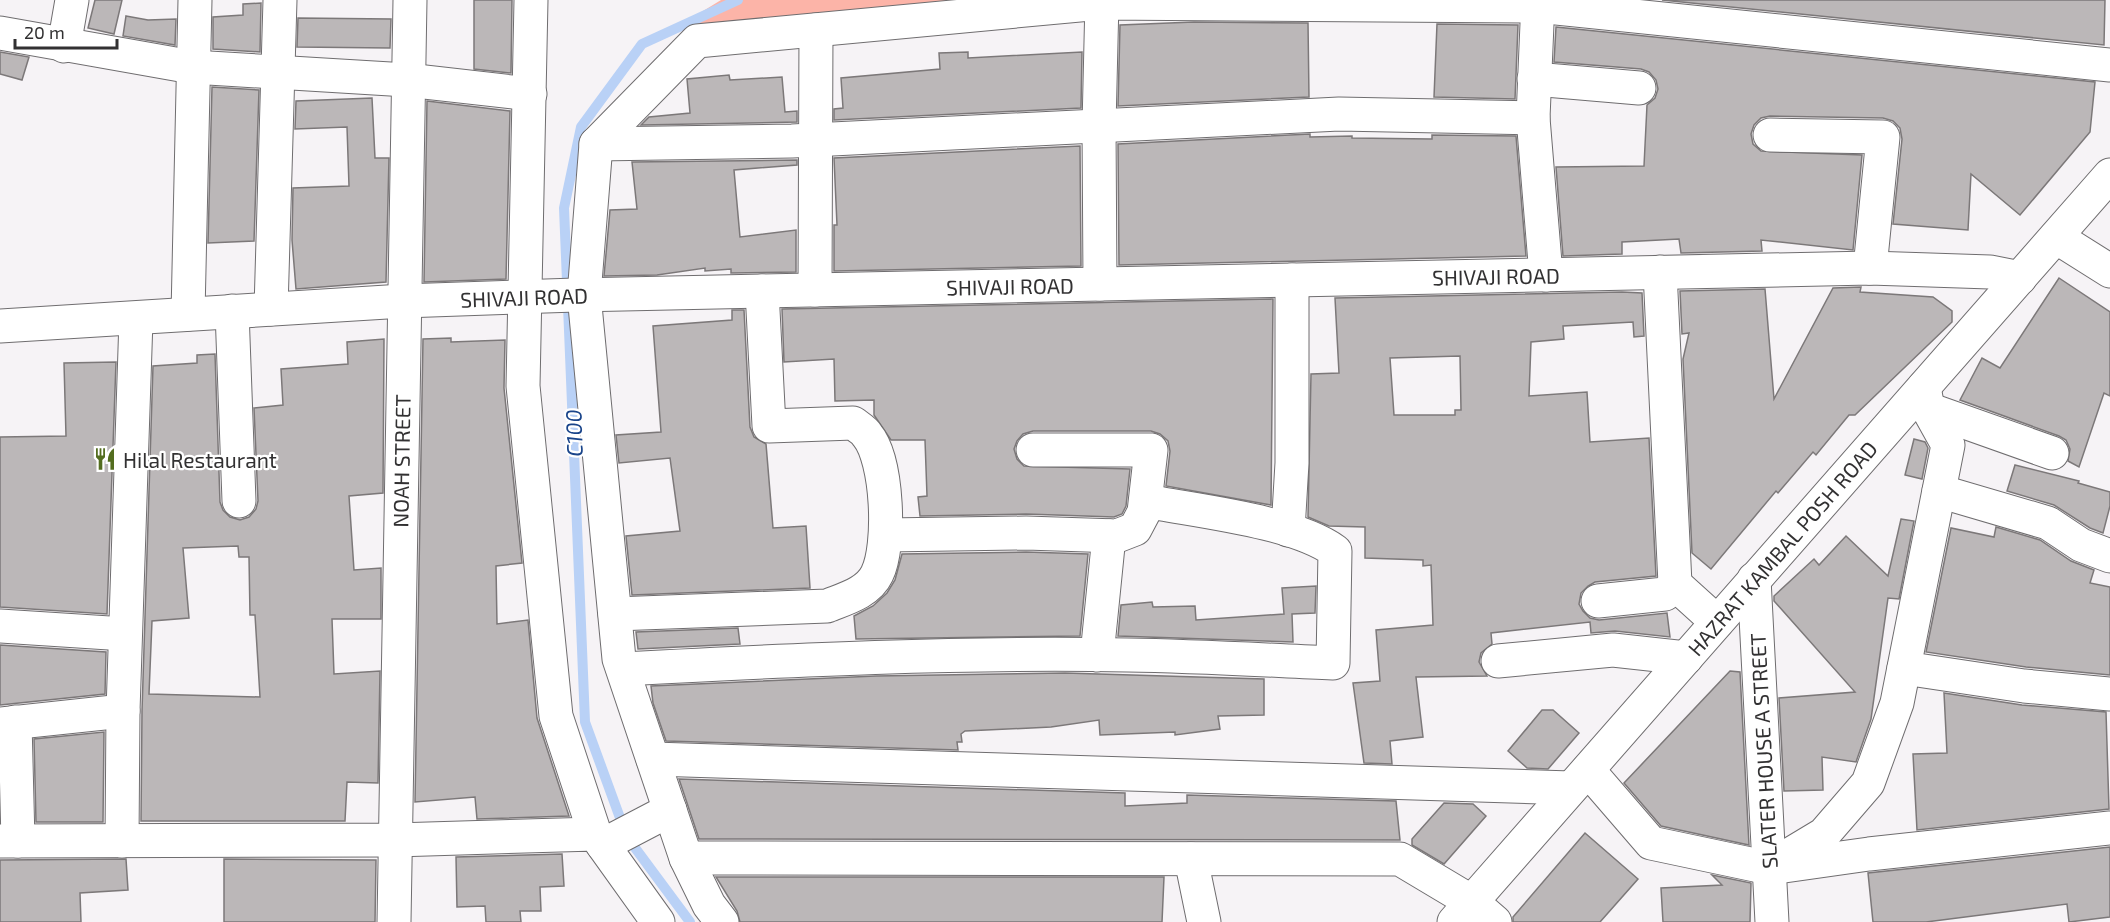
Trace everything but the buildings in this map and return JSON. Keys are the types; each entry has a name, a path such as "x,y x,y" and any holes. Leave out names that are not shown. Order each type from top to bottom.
{"street":[{"path":"64,46 72,0"},
{"path":"188,314 195,0"},
{"path":"271,309 280,0"},
{"name":"NOAH STREET","path":"394,922 410,0"},
{"path":"531,0 530,94 534,296 523,386 556,716 603,840 658,922"},
{"path":"1100,284 1099,126 1102,1"},
{"path":"722,922 710,905 686,858 623,669 580,295 596,144 698,41 1102,1 1538,3 2110,64"},
{"path":"1538,3 1533,118 1546,275"},
{"path":"815,290 816,30"},
{"path":"0,33 192,67 407,80 530,94"},
{"path":"1534,79 1639,88"},
{"path":"596,144 817,139 1339,114 1533,118"},
{"path":"1770,135 1883,137 1870,268"},
{"name":"HAZRAT KAMBAL POSH ROAD","path":"1474,915 1580,779 1754,579 1926,398 2020,278 2110,175"},
{"path":"2056,237 2110,272"},
{"name":"SHIVAJI ROAD","path":"0,326 403,300 534,296 1870,268 1990,272 2020,278"},
{"path":"1598,601 1665,594 1674,584 1660,272"},
{"path":"1288,530 1293,440 1292,280"},
{"path":"615,614 827,606 858,594 877,575 886,535 884,478 868,436 853,423 769,426 762,291"},
{"path":"232,311 239,501"},
{"path":"122,841 125,634 136,319"},
{"path":"1926,398 2052,453"},
{"path":"1769,868 1824,834 1868,783 1897,703 1948,445 1926,398"},
{"path":"886,535 1026,533 1117,536 1135,528 1146,501 1151,450 1033,450"},
{"path":"1939,491 2048,523 2081,545 2110,556"},
{"path":"623,669 801,659 1096,655 1333,663 1335,551 1321,541 1288,530 1146,501"},
{"path":"1096,655 1109,536"},
{"name":"SLATER HOUSE A STREET","path":"1754,579 1772,922"},
{"path":"1674,584 1717,622"},
{"path":"0,626 125,634"},
{"path":"1497,661 1613,650 1686,658"},
{"path":"1904,668 2024,686 2110,694"},
{"path":"123,711 8,723 9,841 603,840 641,825 670,810"},
{"path":"653,759 1580,779 1651,843 1769,868 1869,854 2110,828"},
{"path":"686,858 1400,859 1474,915"},
{"path":"1191,859 1204,922"}],"shaded area":[{"path":"721,0 972,0 669,32"}],"waterway":[{"name":"C100","path":"690,922 627,837 585,722 564,208 581,127 642,44 738,0"}],"place":[{"name":"Hilal Restaurant","path":"105,459"}]}
